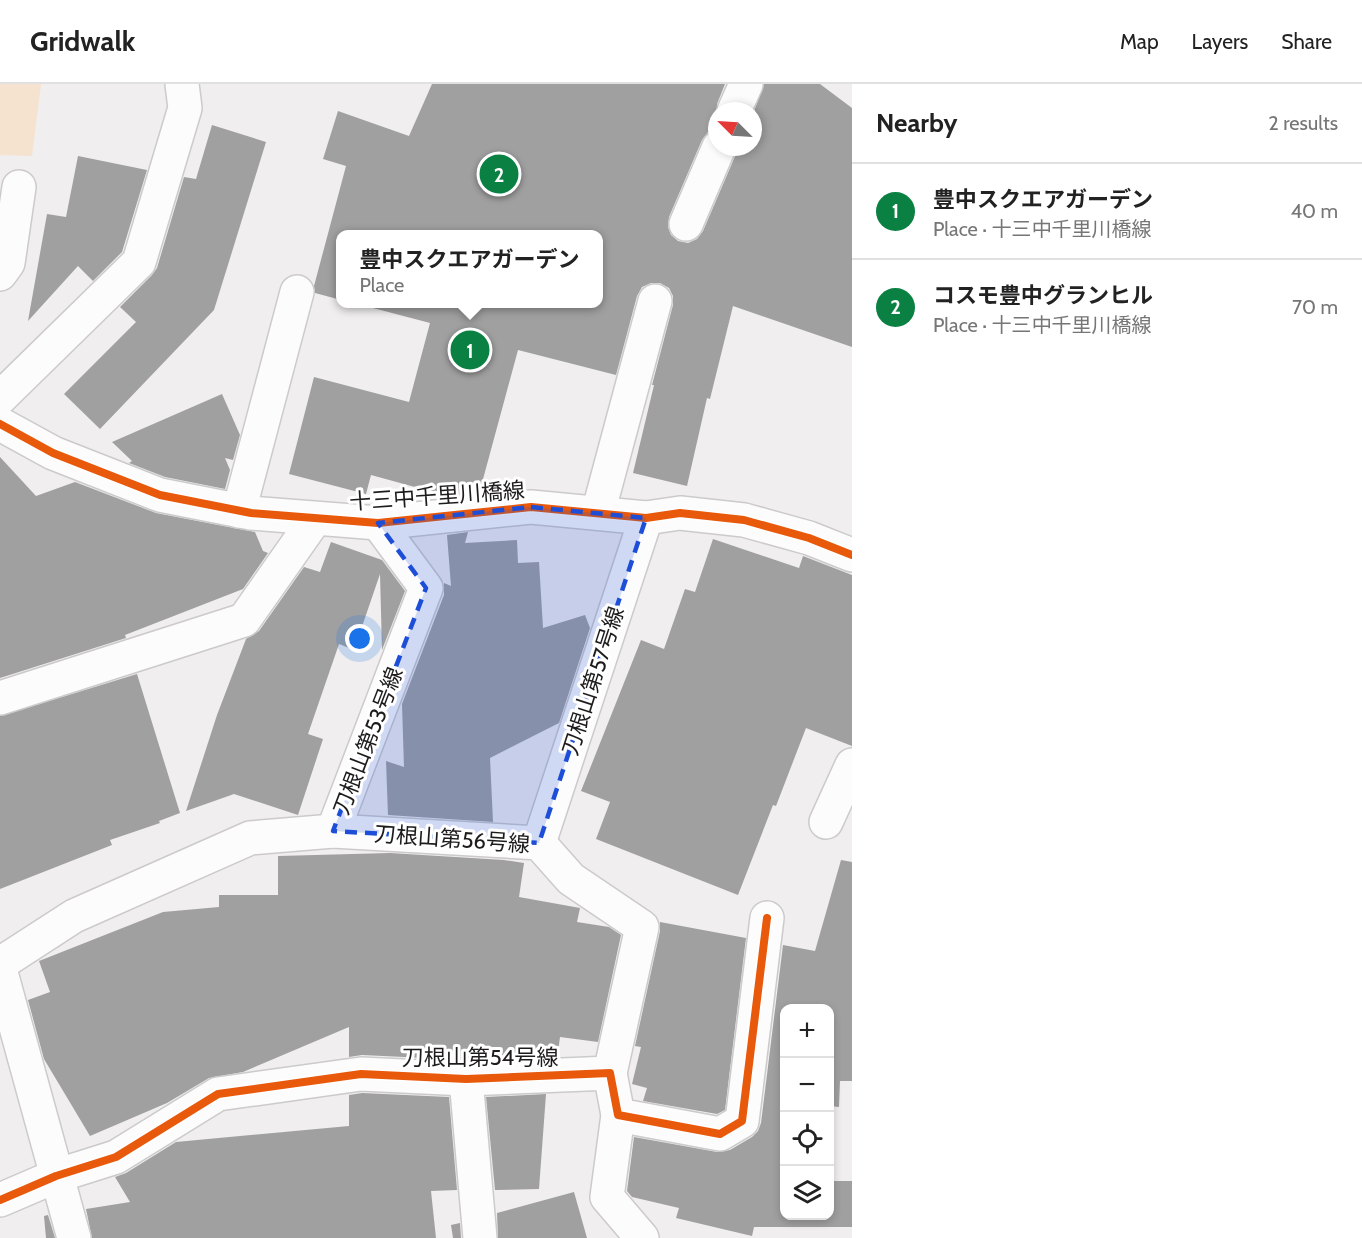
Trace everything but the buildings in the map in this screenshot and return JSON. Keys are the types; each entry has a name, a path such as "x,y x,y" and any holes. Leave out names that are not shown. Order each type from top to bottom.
{"street":[{"path":"0,398 139,262 185,108 182,84"},
{"path":"738,102 746,84"},
{"path":"686,224 715,156"},
{"path":"0,274 8,263 6,238 20,187"},
{"path":"239,511 297,292"},
{"path":"598,513 655,301"},
{"name":"十三中千里川橋線","path":"0,424 52,453 159,495 239,511 378,523 531,507 646,518 680,513 744,520 809,538 852,555"},
{"name":"刀根山第57号線","path":"539,843 646,518"},
{"path":"0,698 244,620 315,519"},
{"name":"刀根山第53号線","path":"0,967 74,916 250,838 333,831 426,588 378,523"},
{"path":"826,822 852,765"},
{"name":"刀根山第56号線","path":"333,831 539,843 571,879 642,927 610,1073"},
{"path":"618,1115 720,1134 742,1121 767,918"},
{"path":"0,967 74,1238"},
{"path":"610,1073 618,1115 607,1197 642,1238"},
{"name":"刀根山第54号線","path":"0,1200 56,1176 116,1157 218,1094 361,1074 466,1079 610,1073"},
{"path":"466,1079 480,1238"}],"highlighted area":[{"path":"531,507 646,518 539,843 333,831 426,588 378,523"}],"shaded area":[{"path":"0,84 41,84 32,156 0,155"}],"cycle path":[{"path":"0,424 53,453 160,495 251,513 378,523 531,507 646,518 680,513 744,520 809,538 852,555"},
{"path":"0,1200 56,1176 116,1157 218,1094 361,1074 466,1079 610,1073 618,1115 720,1134 742,1121 767,918"}],"place":[{"name":"コスモ豊中グランヒル","path":"499,174"},
{"name":"豊中スクエアガーデン","path":"470,350"}]}
